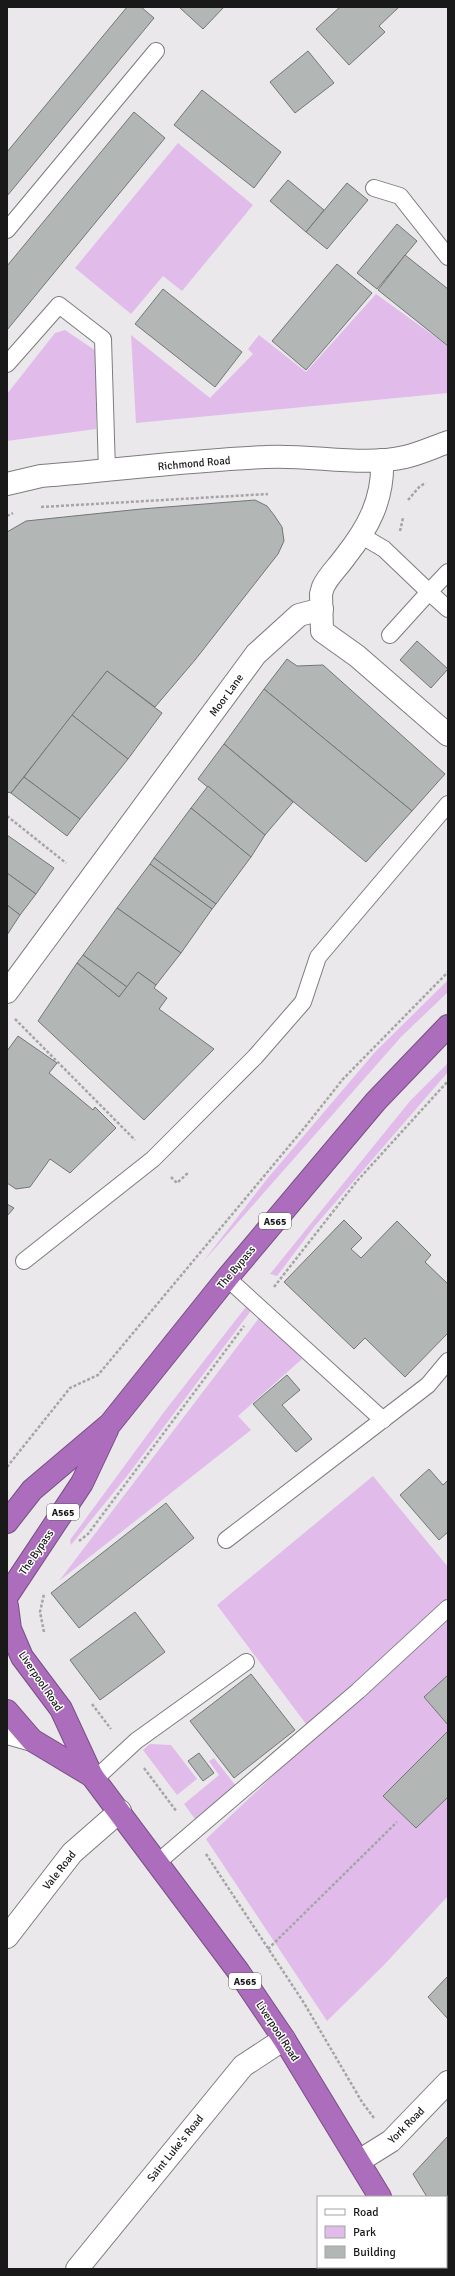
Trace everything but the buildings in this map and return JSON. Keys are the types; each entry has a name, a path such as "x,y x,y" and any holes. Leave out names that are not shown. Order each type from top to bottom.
{"highway":[{"name":"The Bypass","path":"7,1522 32,1490 110,1424 227,1278 376,1101 448,1026"},
{"name":"The Bypass","path":"7,1596 82,1483 110,1424"},
{"name":"Liverpool Road","path":"7,1606 10,1629 22,1658 61,1709 93,1778 158,1862 238,1971 284,2038 379,2196"},
{"name":"Liverpool Road","path":"7,1711 32,1740 93,1778"}],"street":[{"path":"448,442 405,457 382,460 383,475 377,503 370,522 362,536 326,581 321,594 322,631 357,656 448,735"},
{"name":"Richmond Road","path":"7,484 41,476 266,456 310,456 348,460 382,460"},
{"name":"Moor Lane","path":"7,992 256,654 299,615 322,609"},
{"path":"7,1733 32,1740"},
{"name":"Vale Road","path":"11,1926 72,1853 120,1811"},
{"name":"Saint Luke's Road","path":"76,2269 243,2066 284,2038"},
{"name":"York Road","path":"359,2161 391,2141 448,2082"}],"lane":[{"path":"7,230 156,51"},
{"path":"374,188 400,196 448,257"},
{"path":"7,364 59,305 103,340 107,471"},
{"path":"362,536 384,549 448,610"},
{"path":"390,636 448,572"},
{"path":"24,1261 153,1159 255,1057 303,1002 318,957 448,804"},
{"path":"227,1278 384,1420"},
{"path":"226,1540 428,1385 448,1361"},
{"path":"158,1862 352,1696 448,1608"},
{"path":"93,1778 136,1741 246,1662"}],"path":[{"path":"36,508 174,498 268,494"},
{"path":"7,516 14,512"},
{"path":"7,816 89,881"},
{"path":"7,1467 70,1388 98,1375 343,1079 448,972"},
{"path":"13,1018 178,1183 188,1172"},
{"path":"268,1949 397,1822"}],"green space":[{"path":"178,143 253,205 182,291 163,276 131,314 75,268"},
{"path":"376,294 448,346 448,393 136,423 131,335 210,398 253,354 248,349 259,335 306,372"},
{"path":"65,330 96,351 96,429 7,441 7,394 55,333"},
{"path":"448,980 448,992 401,1037 202,1263 267,1179 375,1052"},
{"path":"448,1063 448,1072 314,1227 277,1276 270,1274 410,1101"},
{"path":"249,1303 253,1308 127,1476 71,1545 70,1540 164,1412"},
{"path":"262,1314 302,1359 238,1416 251,1430 59,1581"},
{"path":"373,1476 448,1567 448,1896 383,1966 327,2021 206,1839 315,1736 217,1605"},
{"path":"150,1744 171,1745 197,1779 177,1795 143,1750"},
{"path":"214,1758 236,1786 195,1819 184,1804 219,1775 209,1761"}]}
